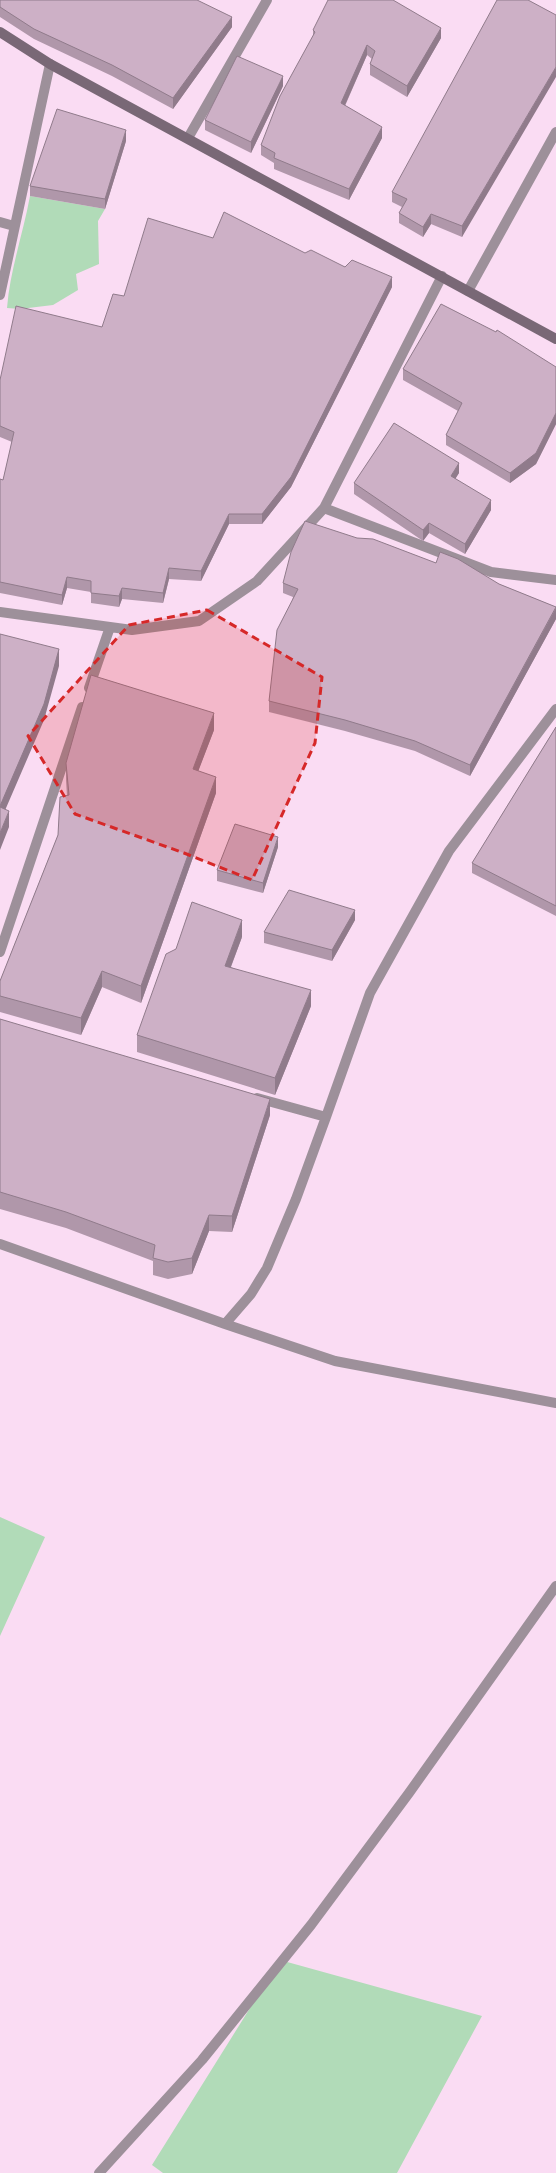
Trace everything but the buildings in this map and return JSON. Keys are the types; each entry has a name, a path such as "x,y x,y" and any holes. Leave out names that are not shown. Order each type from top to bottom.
{"street":[{"path":"188,138 267,0"},
{"path":"0,32 50,64 556,339"},
{"path":"0,295 50,64"},
{"path":"468,291 556,132"},
{"path":"0,222 14,226"},
{"path":"0,612 132,630 199,621 258,581 324,508 442,276"},
{"path":"324,508 491,572 556,580"},
{"path":"0,952 110,627"},
{"path":"225,1324 251,1294 267,1268 296,1200 370,993 449,850 556,709"},
{"path":"251,1096 326,1117"},
{"path":"0,1244 225,1324 335,1361 556,1404"},
{"path":"99,2173 202,2060 311,1925 413,1787 556,1586"}],"highlighted area":[{"path":"207,610 322,677 315,743 252,880 184,853 75,814 28,736 129,625"}],"green space":[{"path":"30,196 105,209 98,221 99,264 76,274 78,290 53,305 20,309 7,308 11,280"},
{"path":"0,1517 45,1537 0,1636"},
{"path":"280,1960 482,2016 397,2173 163,2173 152,2165"}]}
